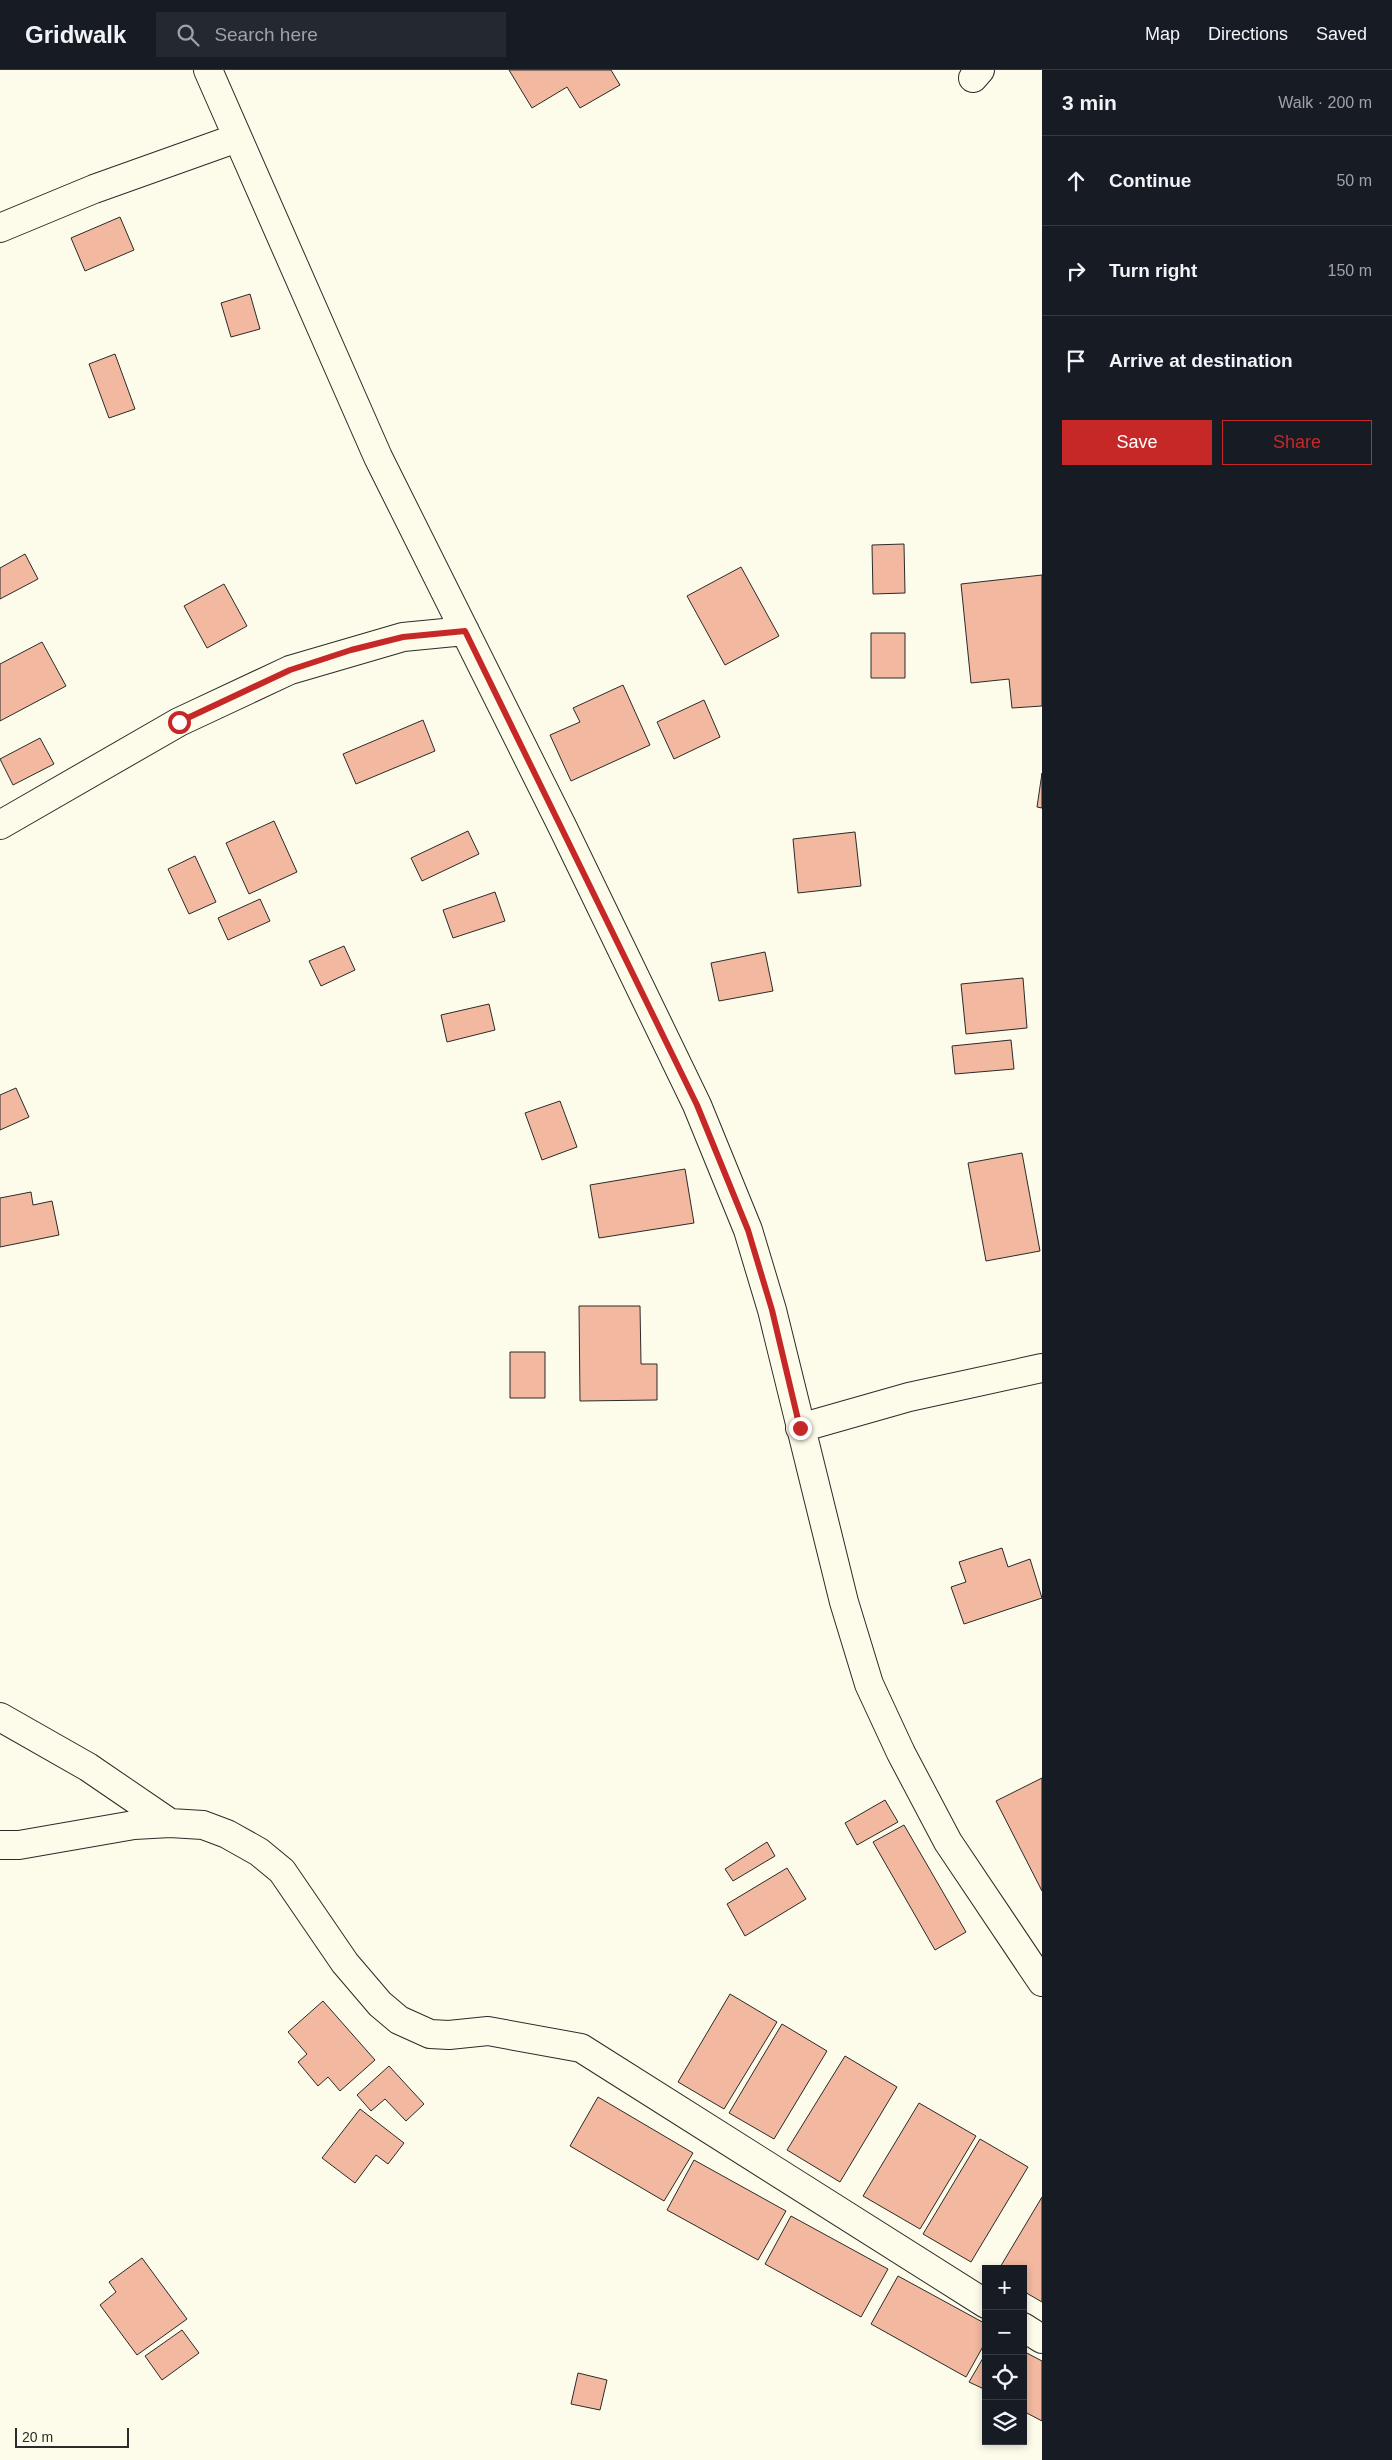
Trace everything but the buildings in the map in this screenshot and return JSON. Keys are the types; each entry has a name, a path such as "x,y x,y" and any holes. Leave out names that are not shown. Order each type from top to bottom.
{"street":[{"path":"208,70 378,457 697,1105 748,1230 772,1310 844,1602 869,1684 901,1753 948,1842 1042,1982"},
{"path":"0,228 94,189 237,138"},
{"path":"0,825 179,722 290,670 351,650 403,637 465,631"},
{"path":"800,1428 909,1397 1042,1368"},
{"path":"0,1717 88,1767 170,1823"},
{"path":"0,1845 20,1845 134,1825 170,1823 203,1825 228,1834 258,1852 282,1871 345,1963 380,2004 399,2020 430,2034 449,2035 488,2031 581,2048 982,2301"},
{"path":"1027,2330 1042,2339"}],"route":[{"path":"179,722 290,670 351,650 403,637 465,631 697,1105 748,1230 772,1310 800,1428"}]}
